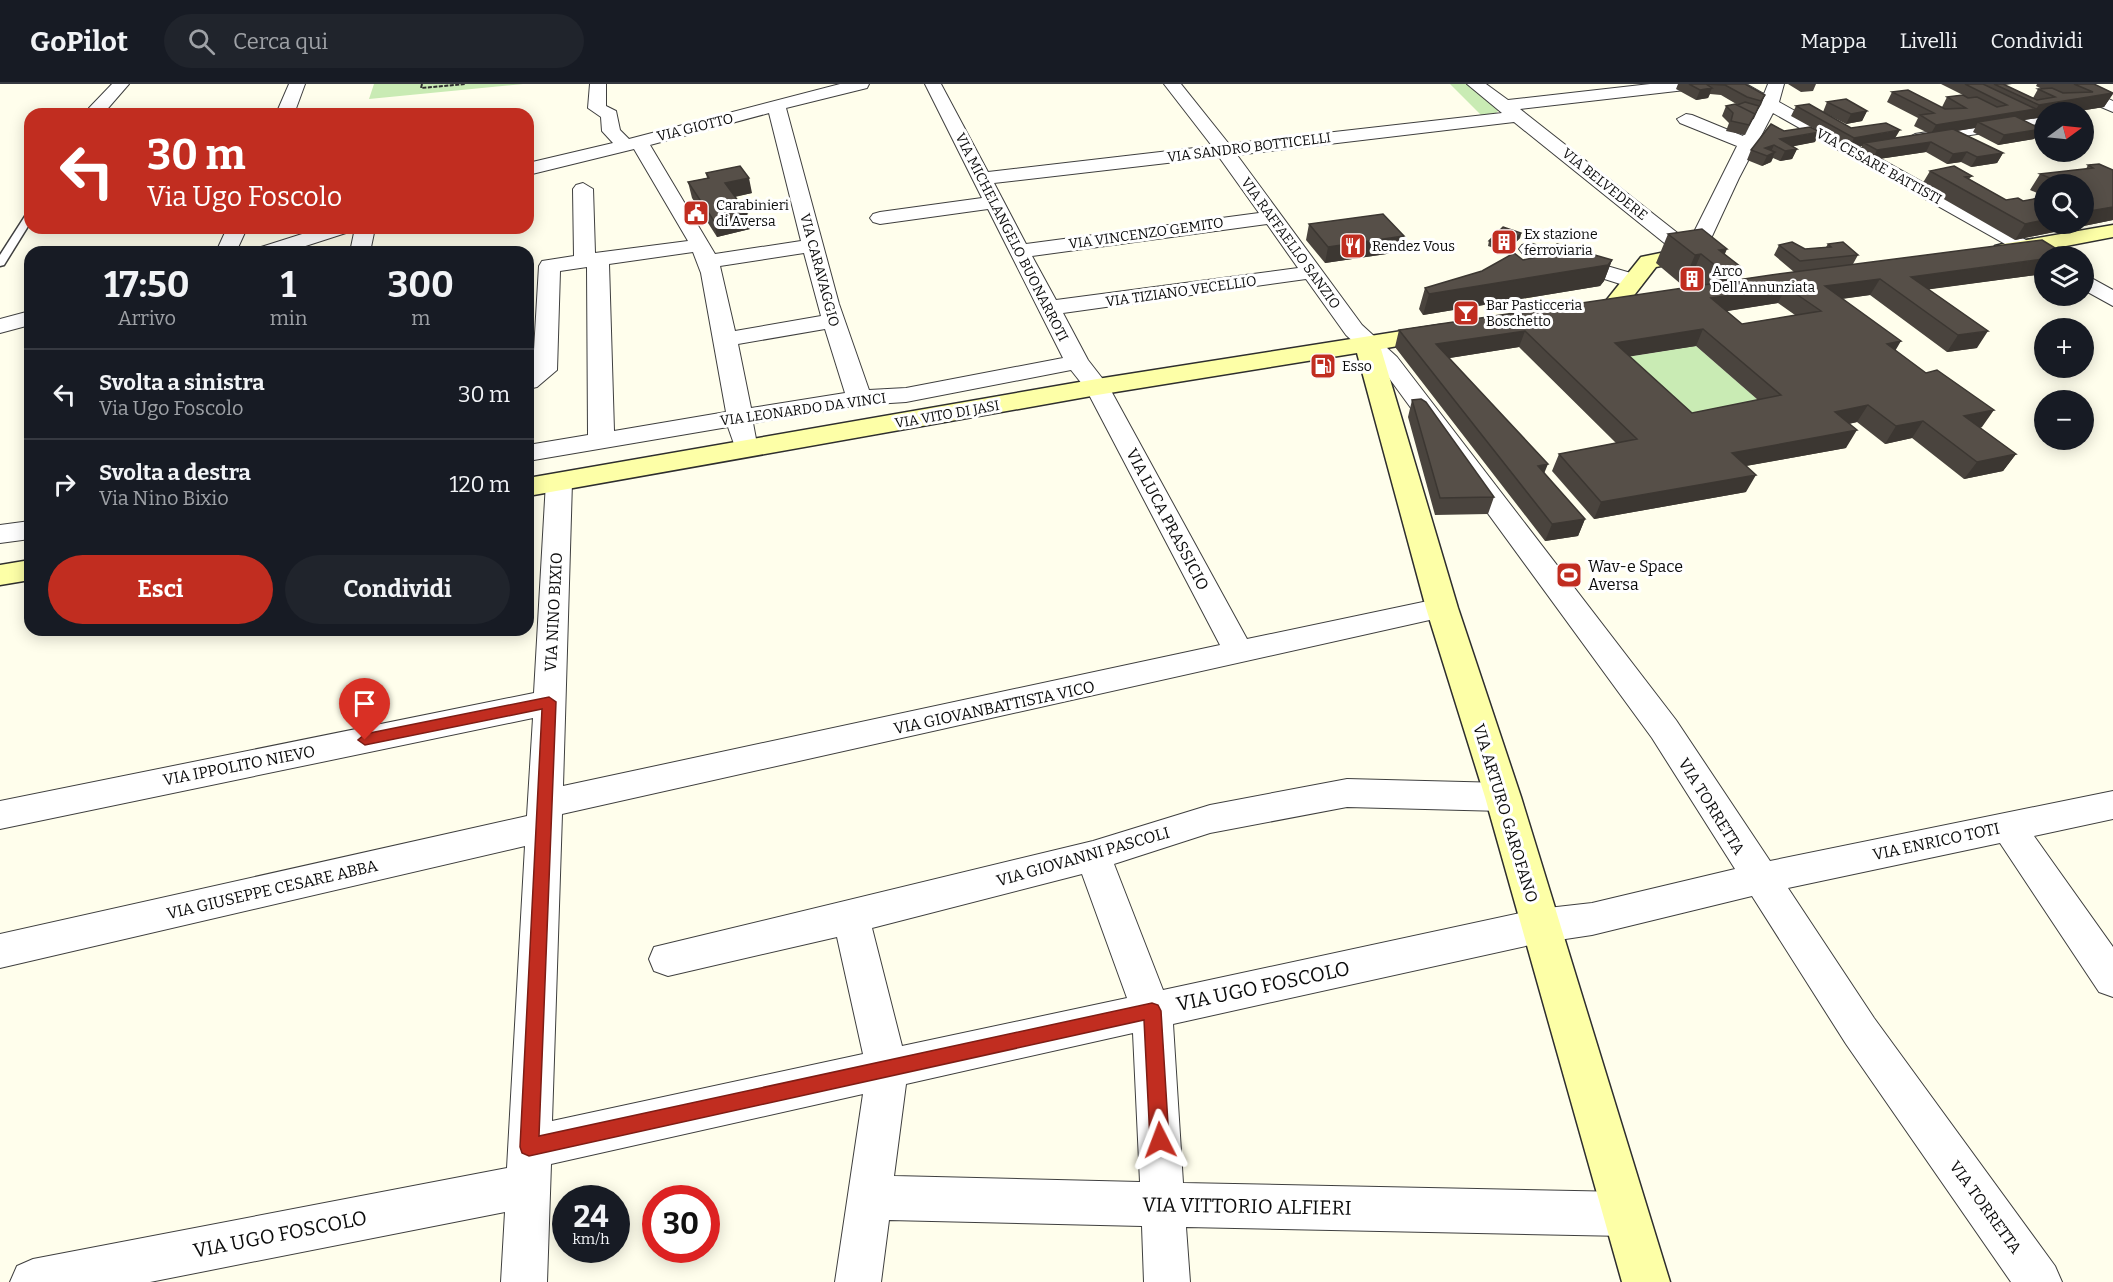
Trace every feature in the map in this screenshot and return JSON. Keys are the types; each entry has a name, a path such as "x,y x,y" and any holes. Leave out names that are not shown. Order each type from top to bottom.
{"street":[{"path":"99,108 121,84"},
{"path":"287,108 297,84"},
{"path":"598,84 597,108 610,115 611,131 631,143 704,253 712,273 740,418 744,451"},
{"name":"VIA GIOTTO","path":"534,167 718,123 776,105 861,84"},
{"name":"VIA MICHELANGELO BUONARROTI","path":"933,84 1077,362 1097,387"},
{"name":"VIA RAFFAELLO SANZIO","path":"1172,84 1224,150 1271,217 1367,344"},
{"name":"VIA BELVEDERE","path":"1475,84 1716,274"},
{"path":"1566,84 1586,98"},
{"name":"VIA SANDRO BOTTICELLI","path":"981,179 1224,150 1694,84"},
{"name":"VIA CESARE BATTISTI","path":"1734,84 2034,252"},
{"path":"1606,304 1640,290 1649,262 1690,254 1697,247 1768,105 1776,84"},
{"path":"2062,84 2113,108"},
{"name":"VIA CARAVAGGIO","path":"776,105 831,312 859,398"},
{"path":"2094,111 2113,108"},
{"path":"1686,119 1747,144"},
{"path":"1850,150 2034,120"},
{"path":"582,189 591,260 600,441"},
{"path":"880,218 994,202"},
{"name":"VIA VINCENZO GEMITO","path":"1020,251 1271,217"},
{"path":"2060,246 2113,231"},
{"path":"284,246 323,234"},
{"path":"534,378 545,370 537,320 550,266 591,260 813,246"},
{"path":"1529,249 1640,290"},
{"path":"1979,254 2034,253"},
{"name":"VIA TIZIANO VECELLIO","path":"1049,308 1313,272"},
{"path":"2094,287 2113,299"},
{"path":"724,330 831,312"},
{"path":"0,326 24,320"},
{"name":"VIA VITO DI JASI","path":"544,484 744,451 1097,387 1461,329"},
{"name":"VIA ARTURO GAROFANO","path":"1367,344 1398,395 1442,608 1503,797 1539,926 1646,1282"},
{"name":"VIA LEONARDO DA VINCI","path":"534,452 859,398 906,395 1077,362"},
{"name":"VIA LUCA PRASSICIO","path":"1097,387 1239,652"},
{"name":"VIA TORRETTA","path":"1398,395 1664,729 1759,879 1860,1031 2039,1282"},
{"name":"VIA NINO BIXIO","path":"524,1282 549,702 544,484"},
{"path":"0,534 24,531"},
{"path":"0,575 24,571"},
{"name":"VIA GIOVANBATTISTA VICO","path":"544,816 1239,652 1442,608"},
{"name":"VIA IPPOLITO NIEVO","path":"0,815 549,702"},
{"name":"VIA GIOVANNI PASCOLI","path":"668,959 851,917 1093,856 1210,819 1347,793 1503,797"},
{"name":"VIA ENRICO TOTI","path":"1539,926 1592,919 1759,879 2113,805"},
{"name":"VIA GIUSEPPE CESARE ABBA","path":"0,951 544,816"},
{"path":"2008,826 2113,979"},
{"path":"1093,856 1152,1011 1167,1282"},
{"path":"851,917 886,1069 858,1282"},
{"name":"VIA UGO FOSCOLO","path":"45,1281 528,1166 886,1069 1539,926"},
{"name":"VIA VITTORIO ALFIERI","path":"869,1198 1625,1214"}],"lane":[{"path":"0,263 24,225"}],"path":[{"path":"422,84 421,88 466,84"}],"green space":[{"path":"374,84 523,84 369,99"},
{"path":"1450,84 1468,84 1500,109 1496,113 1481,115"},
{"path":"1696,346 1772,412 1683,430 1608,360"}],"building":[{"path":"1689,84 1706,84 1712,88 1700,90"},
{"path":"1706,84 1745,84 1765,95 1761,101 1747,97 1725,85"},
{"path":"1965,84 1983,84 2034,109 1936,125 1920,115 1934,113 1892,92 1908,90 1945,109 1966,108 1947,97 1963,95 1968,98 1977,97 1997,107 2007,105"},
{"path":"1994,84 2003,84 2037,100 2055,97 2038,89 2052,88 2063,93 2093,92 2074,84 2094,84 2113,93 2058,102 2034,103"},
{"path":"1846,99 1867,111 1851,114 1827,102"},
{"path":"1745,102 1759,106 1753,119 1755,114 1737,105"},
{"path":"1735,104 1755,114 1749,125 1731,121 1733,113 1726,106"},
{"path":"1809,104 1851,128 1886,123 1900,130 1854,138 1796,106"},
{"path":"2015,116 2034,126 2034,130 2004,135 1978,122"},
{"path":"1771,124 1784,131 1810,127 1820,132 1780,139 1797,149 1785,151 1774,145 1765,148 1775,152 1767,156 1751,150"},
{"path":"1953,129 2003,153 1977,157 1967,152 1953,154 1931,142 1877,150 1864,143"},
{"path":"2099,164 2113,170 2113,207 2094,210 2094,174 2040,174 2093,168 2088,165"},
{"path":"740,166 749,178 725,183 747,213 714,221 688,182 709,178 706,173"},
{"path":"1954,166 1972,176 1965,177 2006,200 2034,199 2034,222 2025,224 1930,171"},
{"path":"1383,214 1404,236 1328,247 1309,224"},
{"path":"1503,227 1521,233 1508,247 1489,241"},
{"path":"1702,229 1727,249 1719,250 1741,267 1721,270 1701,254 1695,255 1668,234"},
{"path":"2042,240 2052,246 2034,246 2034,260 1911,277 1988,331 1958,335 1880,279 1825,286 1901,341 1887,344 1926,373 1937,370 1994,410 1964,416 2016,454 1977,462 1923,421 1896,426 1868,405 1835,412 1857,430 1732,453 1756,475 1601,502 1559,454 1637,439 1525,331 1436,344 1548,464 1538,466 1585,519 1552,524 1399,330 1771,275","holes":["1786,287 1821,311 1742,324 1711,298","1703,329 1781,395 1692,413 1615,343"]},
{"path":"1792,242 1805,249 1831,247 1828,244 1843,242 1858,255 1800,261 1779,245"},
{"path":"1557,244 1612,260 1608,265 1429,294 1425,288 1482,271 1514,253 1523,260 1547,255"},
{"path":"1421,399 1426,402 1494,497 1440,498 1412,400"}],"place":[{"name":"Carabinieri di Aversa","path":"696,213"},
{"name":"Ex stazione ferroviaria","path":"1504,242"},
{"name":"Rendez Vous","path":"1353,246"},
{"name":"Arco Dell'Annunziata","path":"1692,279"},
{"name":"Bar Pasticceria Boschetto","path":"1466,313"},
{"name":"Esso","path":"1323,366"},
{"name":"Wav-e Space Aversa","path":"1569,575"}],"route":[{"path":"365,740 549,702 529,1147 1152,1011 1160,1140"}]}
